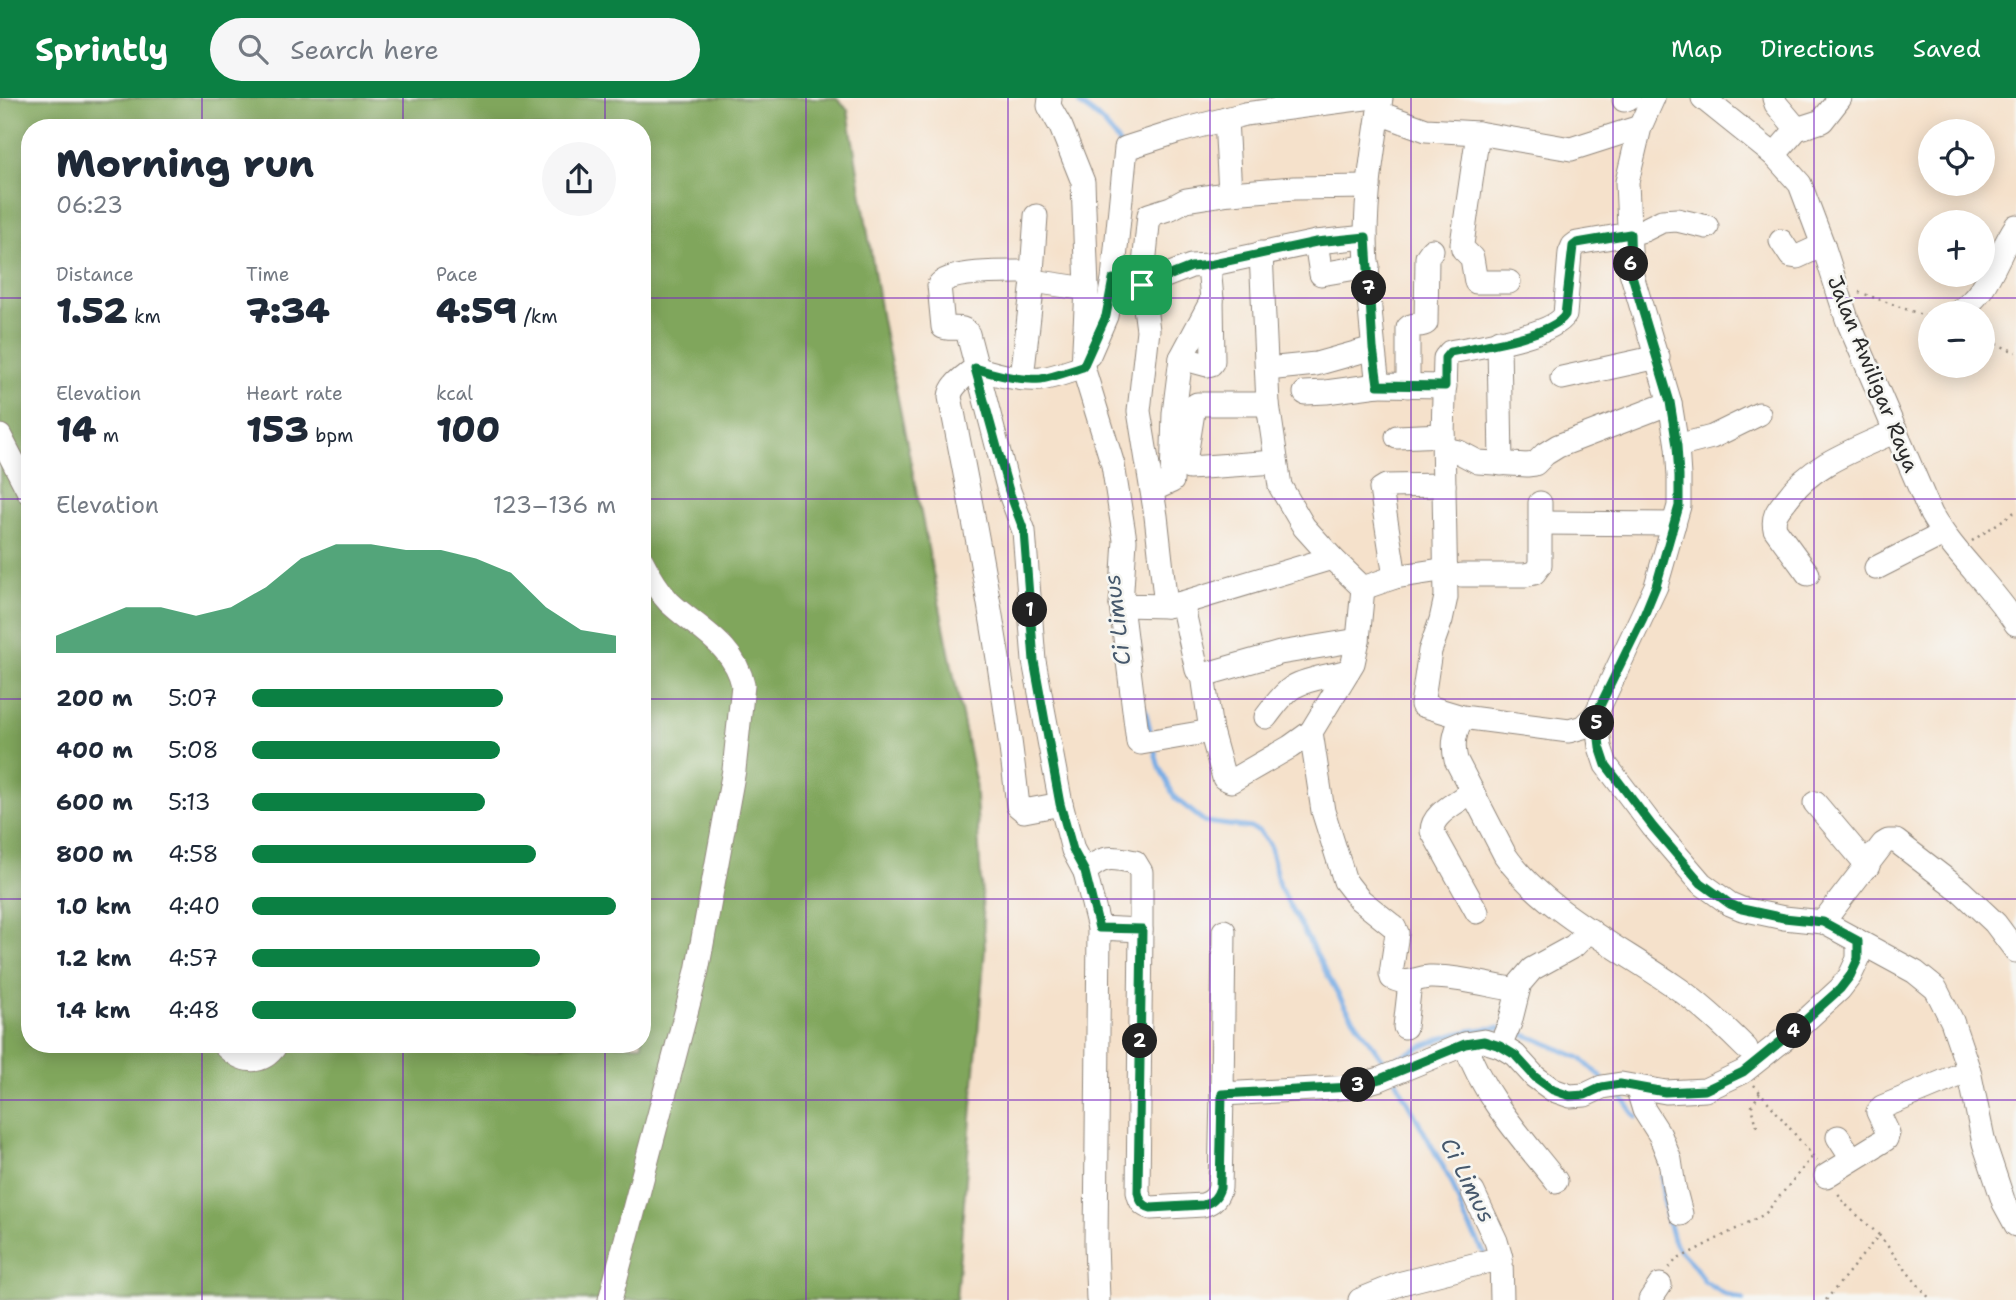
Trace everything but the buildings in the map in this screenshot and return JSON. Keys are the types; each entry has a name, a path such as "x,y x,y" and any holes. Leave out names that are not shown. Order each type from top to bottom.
{"street":[{"path":"1050,98 1049,106 1061,127 1083,182 1087,289 1083,367 1113,465 1125,540 1121,605 1138,742 1211,731"},
{"path":"1653,98 1640,127 1627,182 1630,234 1631,272 1670,402 1677,446 1679,506 1652,597 1596,714 1583,727 1569,731 1462,717 1422,705 1430,651 1454,572 1444,485 1445,358 1450,352 1544,330 1561,322 1565,315 1573,246 1577,243 1630,234 1670,220 1707,227"},
{"name":"Jalan Awiligar Raya","path":"1703,98 1774,155 1800,184 1847,319 1931,514 1951,543 2012,610"},
{"path":"1774,98 1797,129"},
{"path":"1774,155 1797,129 1822,121 1840,98"},
{"path":"975,368 996,374 1042,379 1083,367 1106,316 1113,279 1126,148 1226,118 1375,103 1426,130 1478,133 1571,149 1640,127"},
{"path":"1375,103 1366,237 1378,385"},
{"path":"1226,118 1230,193"},
{"path":"1478,133 1462,244 1472,258 1476,282 1509,282"},
{"path":"1363,588 1359,639 1353,663 1311,732 1231,780 1224,778 1211,731 1203,674 1197,670 1174,604 1139,411 1148,330 1142,285 1149,215 1186,200 1230,193 1294,188 1368,187"},
{"path":"1022,378 1036,216"},
{"path":"1971,301 1994,270 2016,226"},
{"path":"1113,279 1142,285 1191,267 1316,242 1366,237"},
{"path":"1781,241 1791,257 1797,257 1823,245"},
{"path":"1316,242 1321,274 1368,266"},
{"path":"1408,386 1408,328 1410,325 1426,323 1427,257 1432,250"},
{"path":"1261,253 1268,404 1280,486 1304,527 1363,588"},
{"path":"1152,490 1172,481 1174,413 1181,358 1207,365 1213,360 1209,265"},
{"path":"1087,289 1032,276 988,272 945,279 939,285 943,327 966,330 1009,491 1024,531 1034,661 1060,804 1073,850 1085,872 1099,928 1096,1243 1098,1300"},
{"path":"1499,341 1501,464"},
{"path":"1267,369 1316,364 1373,348"},
{"path":"1562,378 1658,357"},
{"path":"975,368 954,386 950,397 983,572 1018,806 1024,811 1060,804"},
{"path":"1306,393 1326,393 1378,385 1445,386"},
{"path":"1397,437 1444,442 1478,462 1527,466 1535,464 1558,446 1670,402"},
{"path":"1268,404 1197,404 1193,410 1185,462 1189,468 1276,462"},
{"path":"1677,446 1712,436 1759,414"},
{"path":"1808,574 1775,529 1776,513 1795,486 1818,469 1896,430"},
{"path":"0,436 21,477"},
{"path":"1395,577 1381,489 1386,486 1444,485"},
{"path":"1363,588 1395,577 1454,572 1525,575 1534,573 1540,565 1540,513 1674,524"},
{"path":"1876,568 1951,543"},
{"path":"1121,605 1174,604 1332,558"},
{"path":"610,1300 697,971 734,770 743,685 734,659 667,600 651,577"},
{"path":"1203,674 1280,653 1359,639"},
{"path":"1266,717 1293,688 1348,671"},
{"path":"1596,714 1600,747 1606,765 1653,827 1701,883 1730,904 1742,909 1784,918 1823,922 1915,972 1936,989 1952,1021 1969,1071 1984,1143 2004,1203 2016,1225"},
{"path":"1462,717 1453,737 1456,760 1515,870 1527,883 1590,930 1676,986 1746,1048"},
{"path":"1311,732 1323,811 1345,881 1359,899 1394,927 1397,933 1391,974 1396,980 1410,983 1427,977 1517,990"},
{"path":"1472,792 1437,816 1432,824 1432,831 1477,912"},
{"path":"1815,803 1868,866"},
{"path":"1823,922 1883,844 1896,841 1961,891 1987,929 2016,951"},
{"path":"1085,872 1097,861 1113,857 1135,862 1141,872 1138,1192 1140,1200 1151,1208 1211,1203 1220,1188 1224,930"},
{"path":"1099,928 1142,929"},
{"path":"1500,1046 1514,1010 1520,983 1532,969 1574,946 1590,930"},
{"path":"1222,1094 1352,1087 1380,1079 1465,1044 1484,1041 1515,1055 1535,1077 1553,1090 1570,1096 1585,1095 1602,1087 1620,1084 1665,1092 1705,1090 1743,1072 1840,989 1858,959 1858,941"},
{"path":"1405,1027 1410,983"},
{"path":"1465,1044 1486,1090 1556,1181"},
{"path":"234,1053 255,1060 270,1053"},
{"path":"1826,1176 1888,1137 1878,1112 1882,1107 1969,1071"},
{"path":"1637,1087 1644,1110 1660,1135 1670,1160 1681,1214"},
{"path":"1838,1137 1852,1159"},
{"path":"1473,1192 1501,1258 1502,1300"},
{"path":"1360,1300 1402,1283 1501,1258"}],"path":[{"path":"1836,283 1918,314"},
{"path":"1995,344 2016,352"},
{"path":"1951,543 2016,511"},
{"path":"1743,1072 1813,1156 1844,1203 1880,1235 1931,1300"},
{"path":"1757,1127 1752,1106 1760,1092"},
{"path":"1655,1292 1667,1269 1676,1261 1765,1214 1813,1156"},
{"path":"1826,1300 1880,1235"}],"green space":[{"path":"0,98 836,98 848,110 882,320 975,780 985,949 956,1300 0,1300"}],"waterway":[{"name":"Ci Limus","path":"1078,98 1080,105 1103,122 1120,146"},
{"name":"Ci Limus","path":"1134,612 1138,651"},
{"name":"Ci Limus","path":"1145,709 1151,734"},
{"name":"Ci Limus","path":"1154,747 1158,764 1175,798 1205,822 1259,831 1270,846 1279,886 1344,1005 1388,1067"},
{"path":"1386,1064 1455,1034 1500,1028"},
{"path":"1514,1031 1580,1058 1602,1078"},
{"name":"Ci Limus","path":"1396,1081 1452,1183 1465,1219 1486,1256"},
{"path":"1621,1096 1636,1117"},
{"path":"1662,1176 1664,1205 1673,1240 1679,1250 1704,1281 1724,1294 1743,1300"}],"route":[{"path":"1630,234 1631,272 1670,402 1677,446 1679,506 1656,586 1596,714 1602,756 1653,827 1701,883 1730,904 1784,918 1823,922 1858,941 1858,959 1840,989 1743,1072 1705,1090 1665,1092 1620,1084 1602,1087 1585,1095 1570,1096 1553,1090 1535,1077 1515,1055 1484,1041 1465,1044 1380,1079 1352,1087 1222,1094 1220,1188 1217,1196 1211,1203 1203,1205 1151,1208 1145,1206 1138,1192 1142,929 1099,928 1085,872 1073,850 1060,804 1034,661 1024,531 1009,491 975,368 996,374 1042,379 1083,367 1106,316 1113,279 1142,285 1191,267 1316,242 1366,237 1378,385 1445,386 1445,358 1450,352 1544,330 1561,322 1565,315 1570,253 1573,246 1577,243 1630,234"}]}
